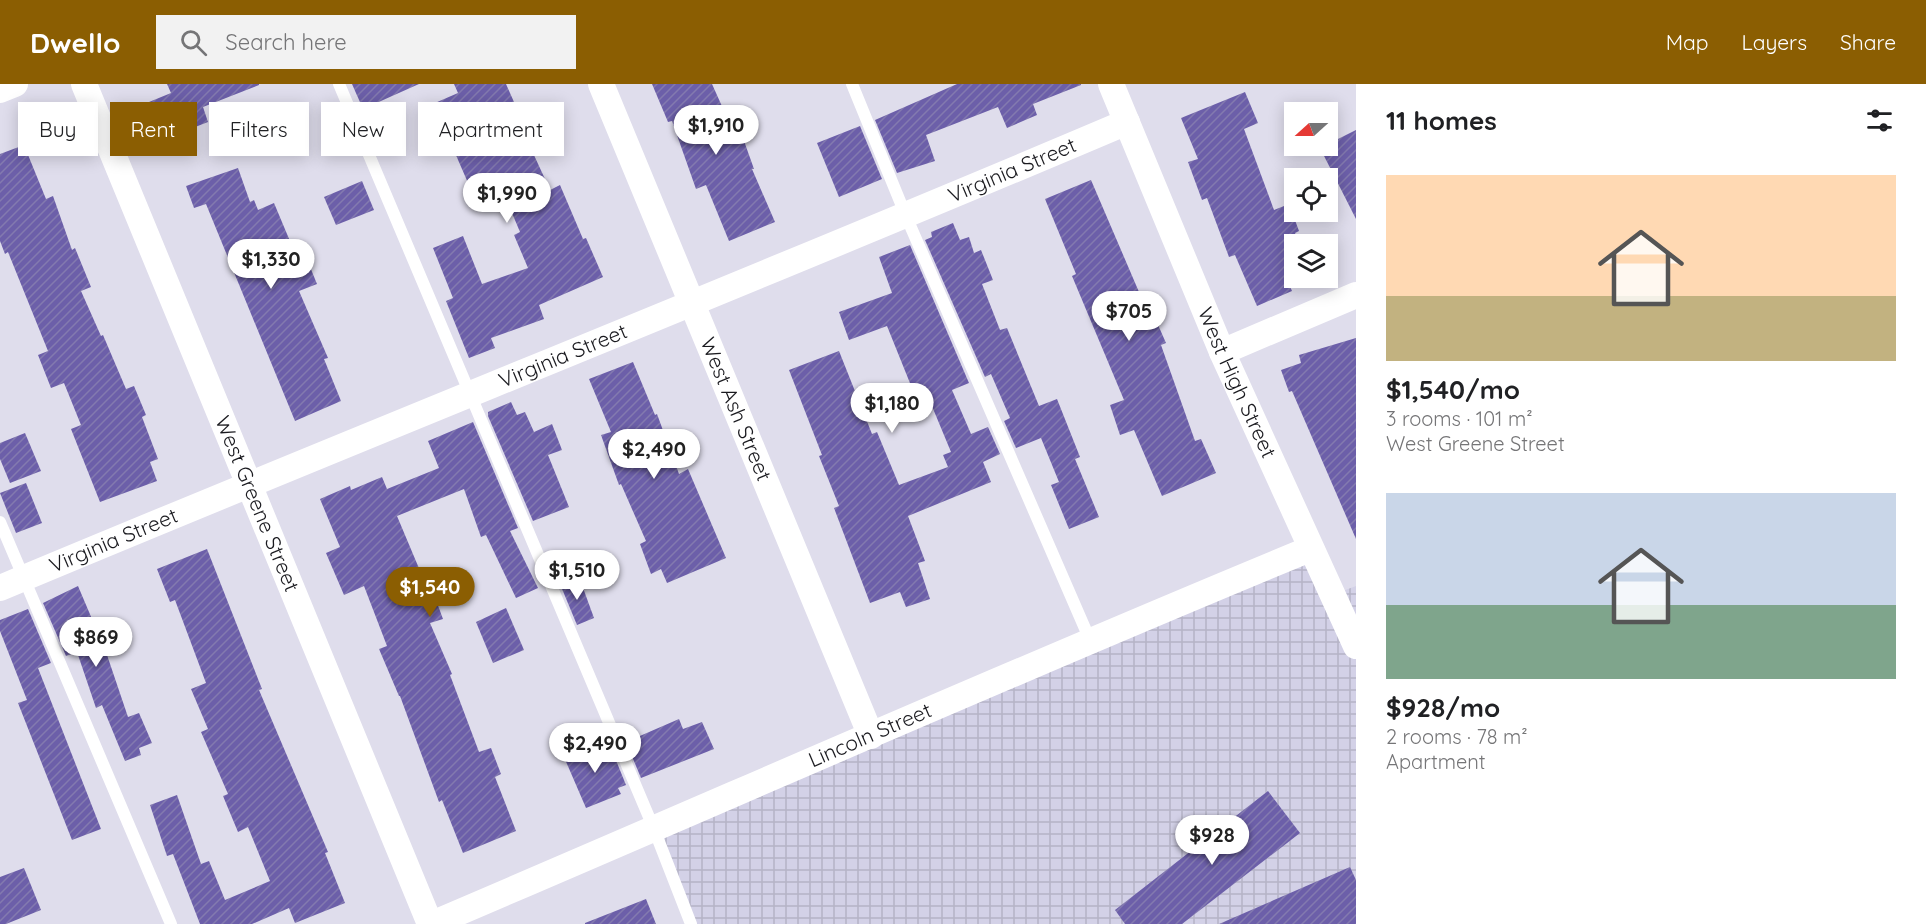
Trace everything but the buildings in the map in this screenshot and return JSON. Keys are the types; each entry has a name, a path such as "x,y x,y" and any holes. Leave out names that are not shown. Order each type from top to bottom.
{"street":[{"path":"0,90 15,84"},
{"name":"West Greene Street","path":"84,84 431,924"},
{"name":"West Ash Street","path":"601,84 871,736"},
{"name":"West High Street","path":"1111,84 1222,352 1356,646"},
{"name":"Virginia Street","path":"11,584 249,484 906,216 1127,122"},
{"path":"1222,352 1356,295"},
{"name":"Lincoln Street","path":"431,924 1090,640 1310,549"}],"lane":[{"path":"339,84 654,829 691,924"},
{"path":"852,84 906,216 1090,640"},
{"path":"0,522 11,584 171,924"}],"shaded area":[{"path":"1310,549 1332,595 1356,586 1356,924 691,924 654,829"}]}
